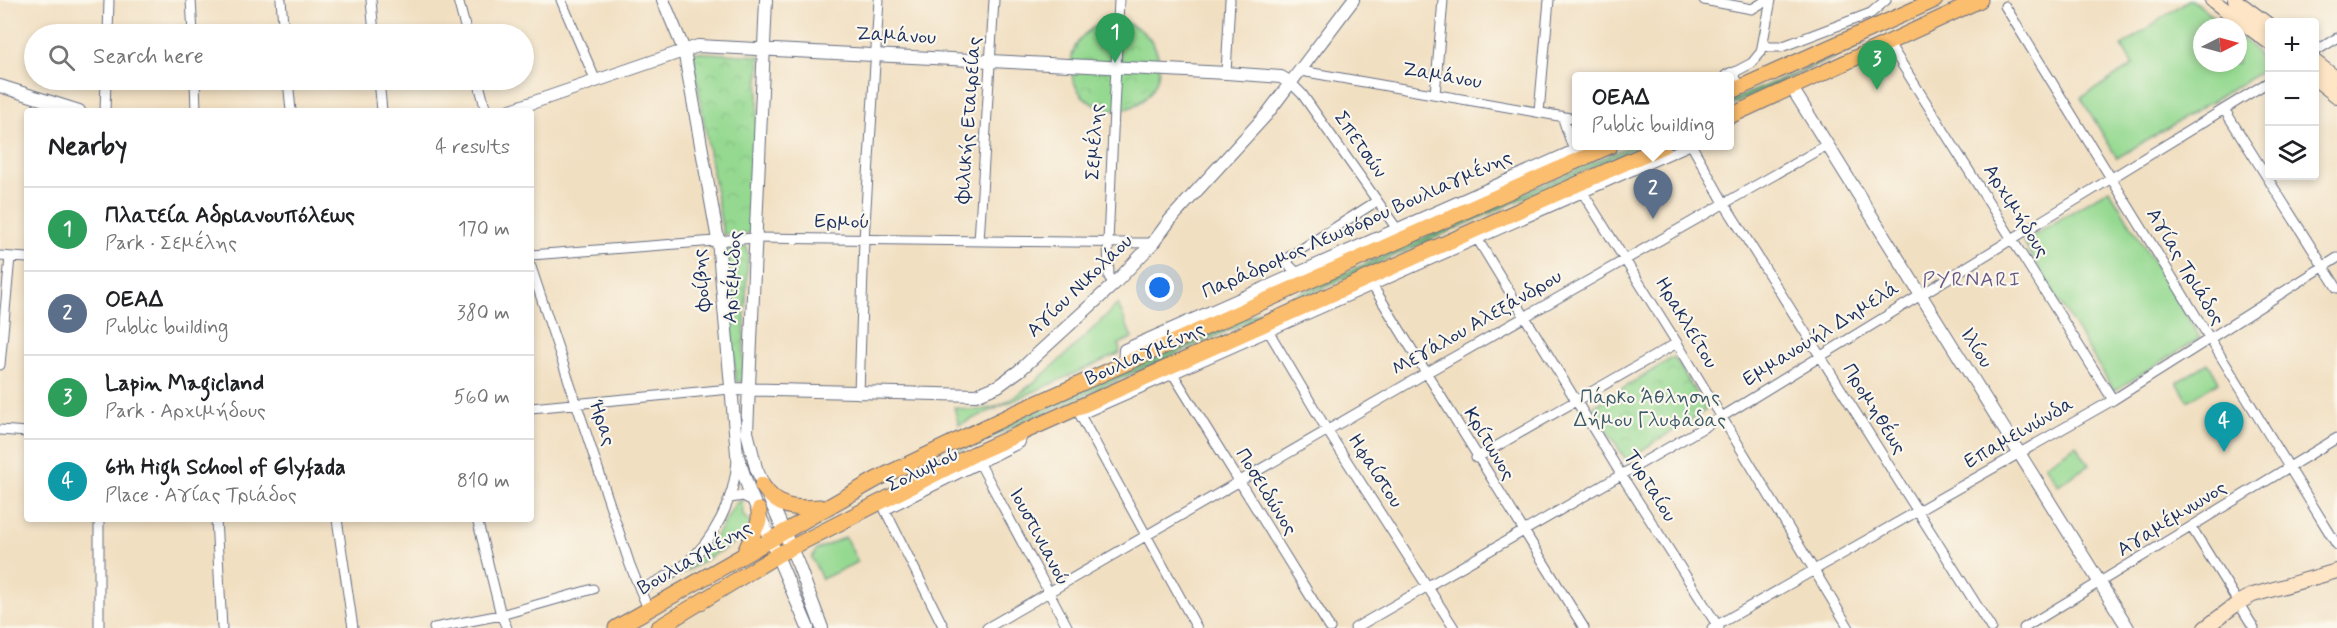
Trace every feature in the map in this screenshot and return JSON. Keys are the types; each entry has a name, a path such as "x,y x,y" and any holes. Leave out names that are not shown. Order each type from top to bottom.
{"main road":[{"path":"1734,81 1875,20 1935,0"},
{"path":"1734,114 1980,0"},
{"path":"2212,0 2265,40"},
{"path":"2235,0 2265,22"},
{"path":"2319,64 2337,79"},
{"path":"2319,82 2337,96"},
{"name":"Βουλιαγμένης","path":"616,628 823,507 1005,418 1124,365 1365,250 1601,150"},
{"name":"Βουλιαγμένης","path":"661,627 785,551 886,497 1024,431 1187,363 1654,150"},
{"path":"762,485 770,497 788,508 823,507"},
{"path":"886,497 911,495"},
{"path":"745,553 759,521 757,506"},
{"path":"2205,628 2238,603 2275,586 2337,571"}],"street":[{"path":"108,24 109,0"},
{"path":"191,0 192,24"},
{"path":"281,0 283,24"},
{"path":"370,0 373,24"},
{"path":"458,0 464,24"},
{"path":"561,0 595,79"},
{"name":"Φοίβης","path":"663,0 684,50 718,240 737,454 757,506 777,534 785,551"},
{"name":"Αρτέμιδος","path":"766,0 747,390 747,432 777,534"},
{"path":"859,394 864,240 879,0"},
{"name":"Φιλικής Εταιρείας","path":"979,242 994,0"},
{"name":"Σεμέλης","path":"1114,284 1109,277 1108,242 1118,67 1119,0"},
{"path":"1226,73 1230,0"},
{"name":"Αγίου Νικολάου","path":"730,389 859,394 976,395 998,386 1020,370 1114,284 1153,243 1170,220 1267,114 1353,0"},
{"path":"1435,94 1443,0"},
{"path":"1539,112 1549,0"},
{"path":"1704,0 1752,9 1769,0"},
{"path":"1734,80 1757,59 1763,43 1769,0"},
{"path":"1763,43 1768,47 1781,47 1875,20 1886,0"},
{"name":"Αγίας Τριάδος","path":"2005,6 2337,545"},
{"path":"2319,49 2337,38"},
{"name":"Αρχιμήδους","path":"1888,42 2113,400"},
{"name":"Ζαμάνου","path":"516,108 595,79 698,46 1226,73 1281,77 1291,83"},
{"name":"Ζαμάνου","path":"1301,71 1572,118"},
{"name":"Σπετσών","path":"1291,83 1302,94 1396,229"},
{"name":"Εμμανουήλ Δημελά","path":"1355,628 1720,418 2265,84"},
{"path":"0,86 70,108"},
{"name":"Ιλίου","path":"1792,88 2128,628"},
{"path":"105,108 106,90"},
{"path":"195,90 196,108"},
{"path":"289,90 291,108"},
{"path":"380,90 382,108"},
{"path":"481,90 485,108"},
{"path":"2224,109 2337,288"},
{"path":"1562,116 1572,145"},
{"name":"Μεγάλου Αλεξάνδρου","path":"987,628 1426,373 1827,145"},
{"path":"1369,281 1478,240 1681,150"},
{"name":"Προμηθέως","path":"1692,150 1991,628"},
{"name":"Παράδρομος Λεωφόρου Βουλιαγμένης","path":"1124,365 1125,350 1296,272 1365,250 1396,229 1574,151"},
{"name":"Ηρακλείτου","path":"1583,193 1677,343 1720,418 1849,628"},
{"path":"1296,272 1288,264 1289,257 1377,201"},
{"name":"Ερμού","path":"534,255 755,238 1153,243"},
{"name":"Τυρταίου","path":"1478,240 1716,627"},
{"path":"0,365 5,257 24,258"},
{"name":"Επαμεινώνδα","path":"1716,627 2113,400 2337,258"},
{"name":"Ήρας","path":"534,276 648,609"},
{"name":"Κρίτωνος","path":"1369,281 1476,458 1584,628"},
{"path":"1197,628 1080,415 1173,374 1187,363 1269,332 1305,310"},
{"name":"Ηφαίστου","path":"1269,332 1327,430 1454,628"},
{"path":"1476,458 1677,343"},
{"name":"Ποσειδώνος","path":"1173,374 1330,628"},
{"path":"534,408 730,389"},
{"path":"0,430 24,432"},
{"name":"Σολωμού","path":"944,628 885,514 888,507 1020,443 1024,431"},
{"name":"Αγαμέμνωνος","path":"2024,628 2100,584 2337,438"},
{"path":"640,590 671,573 693,557 714,528 730,498 737,454"},
{"name":"Ιουστινιανού","path":"979,462 1068,628"},
{"path":"730,498 743,496 757,506"},
{"path":"99,522 99,628"},
{"path":"216,522 222,628"},
{"path":"337,522 352,628"},
{"path":"478,522 501,615 507,628"},
{"path":"2192,528 2254,628"},
{"path":"785,551 808,628"},
{"path":"785,551 822,628"},
{"path":"434,628 501,615 593,589"}],"green space":[{"path":"2188,0 2192,0 2215,18 2193,18 2193,72 2247,72 2247,43 2258,55 2261,72 2117,158 2081,98 2133,65 2122,46"},
{"path":"1115,22 1132,26 1146,35 1155,49 1159,66 1155,83 1146,97 1132,106 1115,110 1098,106 1084,97 1075,83 1071,66 1075,49 1084,35 1098,26"},
{"path":"1867,42 1734,104 1734,99"},
{"path":"692,52 760,56 752,233 723,234"},
{"path":"1620,150 1631,150 936,462 1006,424"},
{"path":"2109,189 2200,338 2114,391 2023,242"},
{"path":"746,246 748,255 742,381 739,382 736,381 725,251 726,247"},
{"path":"1118,304 1132,338 1119,344 1120,353 959,425 954,407 969,410 985,409 1009,400 1059,361"},
{"name":"Πάρκο Άθλησης Δήμου Γλυφάδας","path":"1674,357 1706,410 1626,460 1593,407"},
{"path":"2208,363 2219,382 2188,401 2177,382"},
{"path":"2076,445 2089,465 2058,485 2045,465"},
{"path":"742,500 743,515 751,524 744,537 646,595 648,591 690,566 709,545 735,504"},
{"path":"845,537 858,562 822,579 812,558 816,550"}],"place":[{"name":"Πλατεία Αδριανουπόλεως","path":"1115,63"},
{"name":"Lapin Magicland","path":"1877,90"},
{"name":"ΟΕΑΔ","path":"1653,219"},
{"name":"6th High School of Glyfada","path":"2224,452"}],"district":[{"name":"PYRNARI","path":"1972,280"}]}
